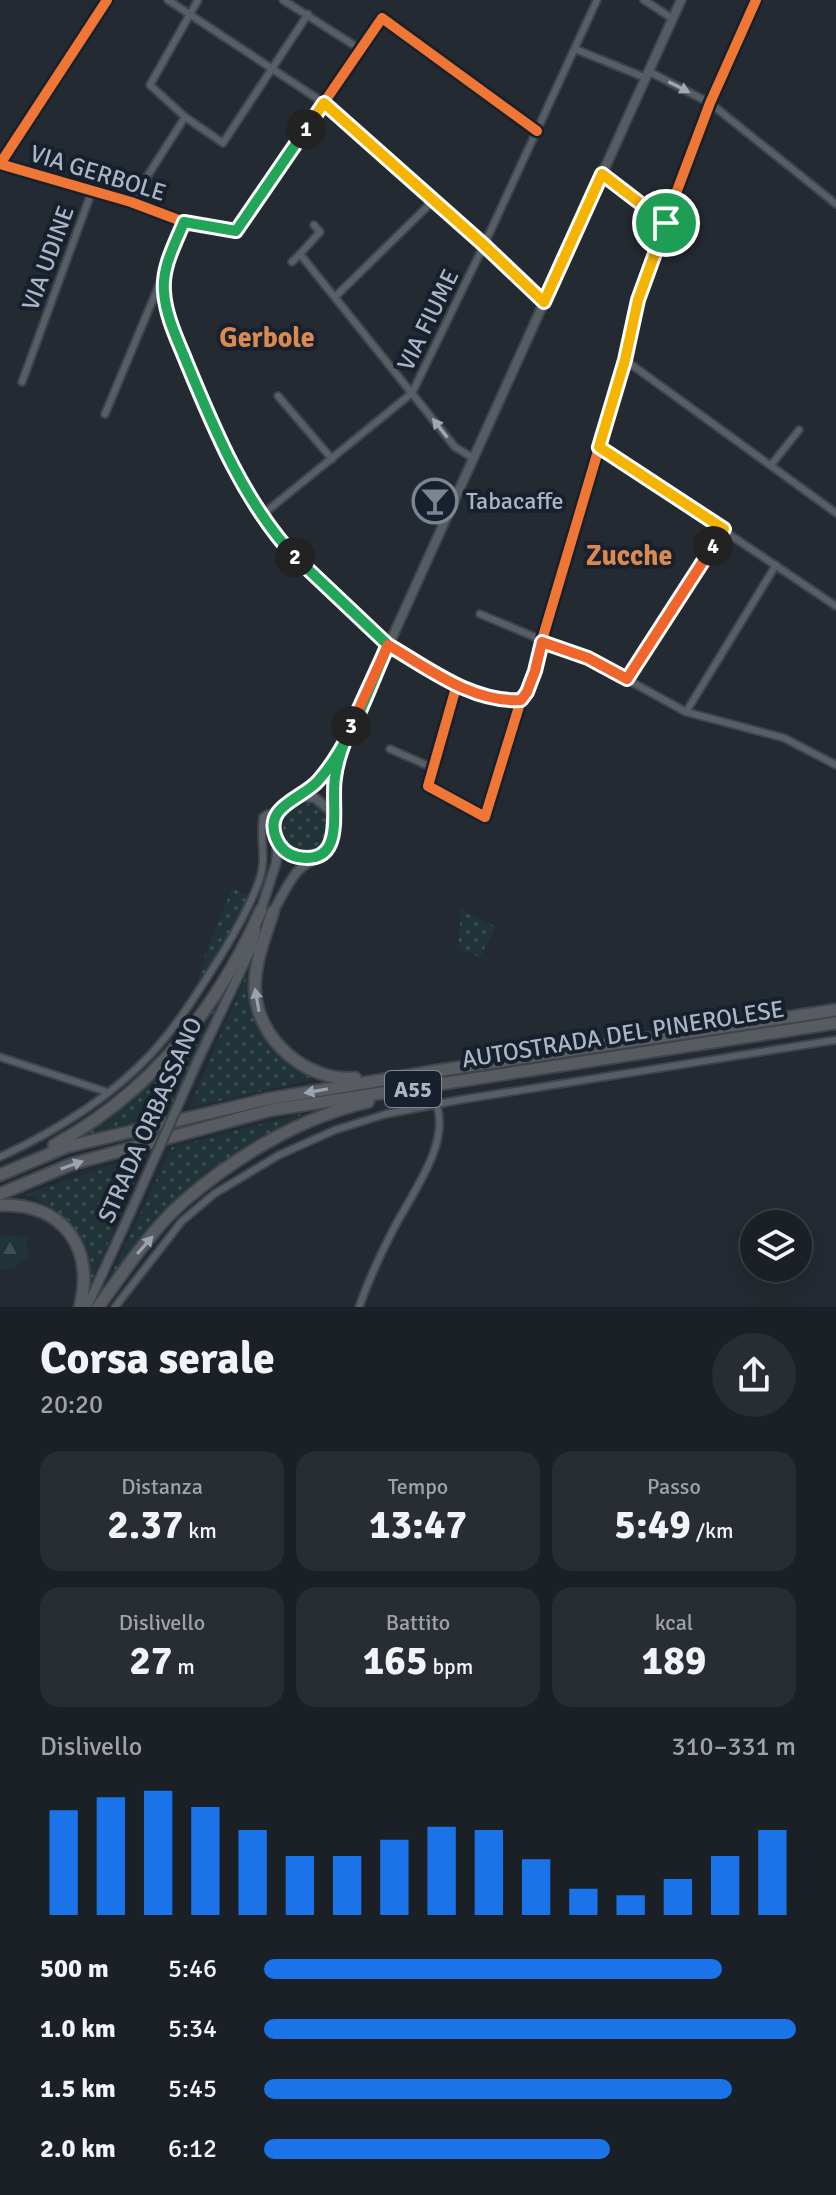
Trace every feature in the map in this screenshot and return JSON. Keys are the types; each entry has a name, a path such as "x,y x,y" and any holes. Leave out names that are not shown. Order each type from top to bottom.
{"highway":[{"path":"267,911 255,992 262,1020 279,1047 311,1069 345,1079 436,1071"},
{"path":"0,1173 88,1124 121,1101 154,1071 184,1039 213,999 267,911"},
{"name":"AUTOSTRADA DEL PINEROLESE","path":"0,1173 66,1147 268,1099 836,1010"},
{"name":"AUTOSTRADA DEL PINEROLESE","path":"0,1194 72,1164 271,1110 836,1023"},
{"path":"98,1307 137,1254 182,1203 224,1171 282,1134 358,1104 447,1084"},
{"path":"0,1205 21,1205 46,1213 70,1230 84,1262 85,1288 80,1307"}],"main road":[{"name":"STRADA ORBASSANO","path":"267,911 298,872 333,840 336,831 334,779 343,746 681,0"},
{"name":"STRADA ORBASSANO","path":"87,1307 267,911 276,863 278,842 274,828 277,813 282,805 300,796 320,779 343,746"},
{"path":"300,796 322,801 333,813"},
{"path":"278,842 293,856 313,857"}],"street":[{"path":"0,164 107,0"},
{"path":"168,0 324,103 544,302"},
{"path":"198,0 150,85 185,117 223,143 308,14"},
{"path":"283,0 360,49"},
{"name":"VIA FIUME","path":"262,515 412,393 597,0"},
{"path":"644,0 673,19"},
{"path":"457,684 428,786 485,817 521,700 535,671 625,360 638,300 710,103 756,0"},
{"path":"184,222 236,231 382,18 537,131"},
{"path":"575,49 647,74 710,103 836,204"},
{"path":"131,202 185,117"},
{"name":"VIA GERBOLE","path":"0,164 131,202 184,222 164,275 164,296 197,390 234,467 262,515 311,574 388,645 482,696 521,700"},
{"path":"602,174 666,223"},
{"name":"VIA UDINE","path":"22,382 92,191"},
{"path":"335,297 433,201"},
{"path":"292,262 320,232 314,225"},
{"path":"300,254 455,447 473,458"},
{"path":"105,414 164,275"},
{"path":"625,360 836,513"},
{"path":"278,396 332,459"},
{"path":"771,465 799,430"},
{"path":"599,447 836,606"},
{"path":"627,679 724,529"},
{"path":"686,712 776,565"},
{"path":"480,614 588,658 686,712 784,738 836,765"},
{"path":"390,749 431,767"},
{"path":"0,1157 57,1128 107,1092 150,1055 195,997 233,936 261,877 265,855 263,817 277,813"},
{"path":"115,1307 182,1221 229,1183 279,1155 347,1126 386,1114 836,1040"},
{"path":"0,1057 107,1092"},
{"path":"359,1307 392,1231 428,1167 441,1126 437,1106"}],"green space":[{"path":"307,804 324,811 331,828 324,845 307,852 290,845 283,828 290,811"},
{"path":"232,888 248,895 229,938 195,990 208,947"},
{"path":"461,909 496,927 480,957 458,948"},
{"path":"251,964 259,1023 319,1078 189,1108"},
{"path":"224,993 168,1112 86,1137 84,1135 161,1071"},
{"path":"305,1113 233,1155 183,1192 151,1224 107,1283 172,1147"},
{"path":"148,1152 90,1285 85,1252 74,1229 55,1211 26,1194"},
{"path":"0,1235 27,1237 28,1257 13,1269 0,1269"}],"cycle path":[{"path":"107,0 0,164 131,202 184,222 236,231 382,18 537,131"},
{"path":"457,684 428,786 485,817 521,700 535,672 652,257 710,103 756,0"}],"place":[{"name":"Tabacaffe","path":"435,501"}],"district":[{"name":"Gerbole","path":"267,337"},
{"name":"Zucche","path":"629,555"}],"route":[{"path":"666,223 602,174 544,302 324,103 236,231 184,222 164,275 164,296 203,404 234,467 262,515 286,547 388,645 343,746 316,784 290,799 277,813 275,835 284,850 293,856 313,857 333,840 336,831 334,779 343,746 388,645 482,696 509,701 521,700 527,692 542,642 588,658 627,679 724,529 599,447 625,360 638,300 666,223"}]}
